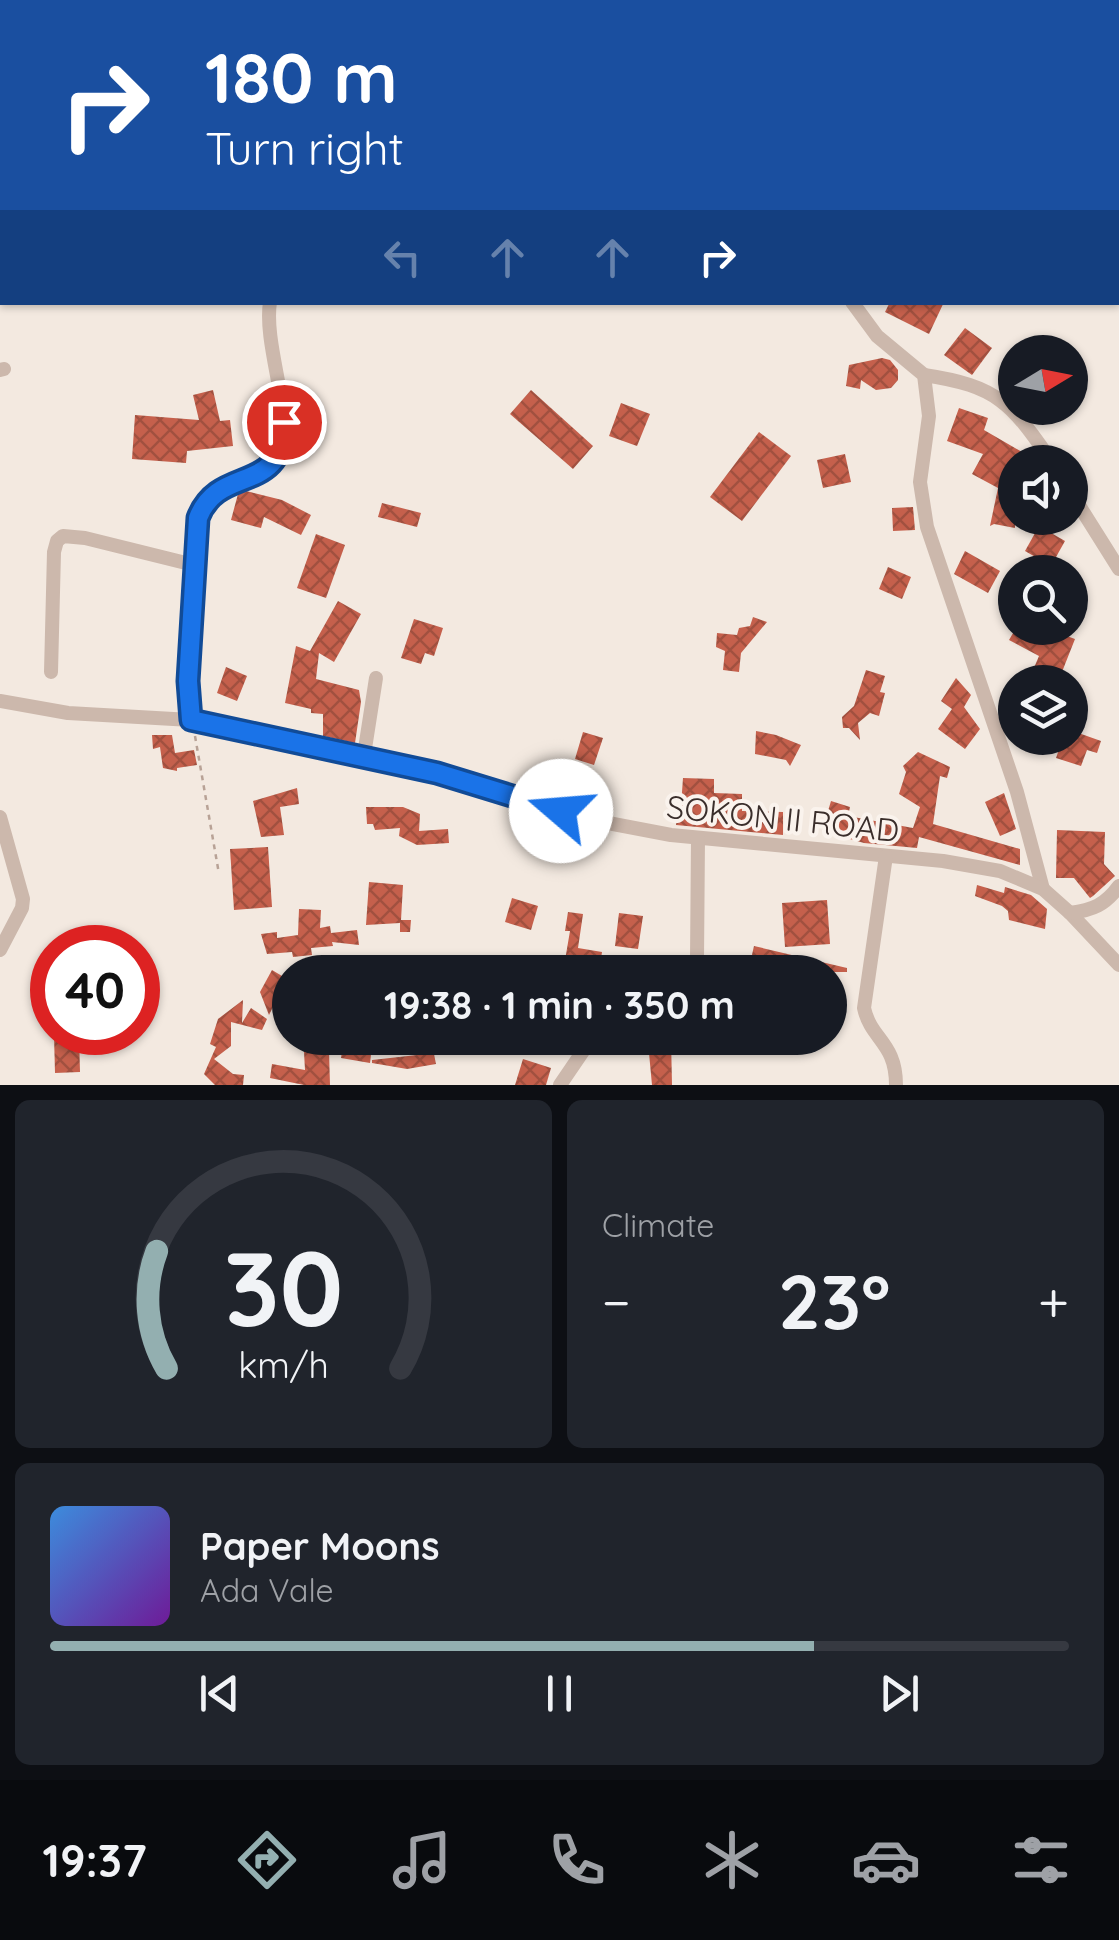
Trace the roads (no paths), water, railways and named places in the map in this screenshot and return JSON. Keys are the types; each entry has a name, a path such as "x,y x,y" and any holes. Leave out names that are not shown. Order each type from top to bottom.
{"street":[{"path":"191,720 188,681 198,518 204,503 217,491 270,467 284,440 270,340 270,305"},
{"path":"854,305 877,336 924,375 975,385 992,393 1025,421 1041,445"},
{"path":"924,375 929,416 920,482 927,527 1017,792 1043,889"},
{"path":"1088,520 1119,569"},
{"path":"51,672 54,552 63,536 194,565"},
{"path":"364,755 376,678"},
{"name":"SOKON II ROAD","path":"0,701 68,713 191,720 437,773 587,819 698,838 1000,871 1043,889 1119,965"},
{"path":"0,817 23,899 0,950"},
{"path":"697,955 698,838"},
{"path":"886,856 864,1008 894,1058 896,1085"},
{"path":"1070,913 1103,904 1119,886"},
{"path":"560,1085 580,1055"}]}
